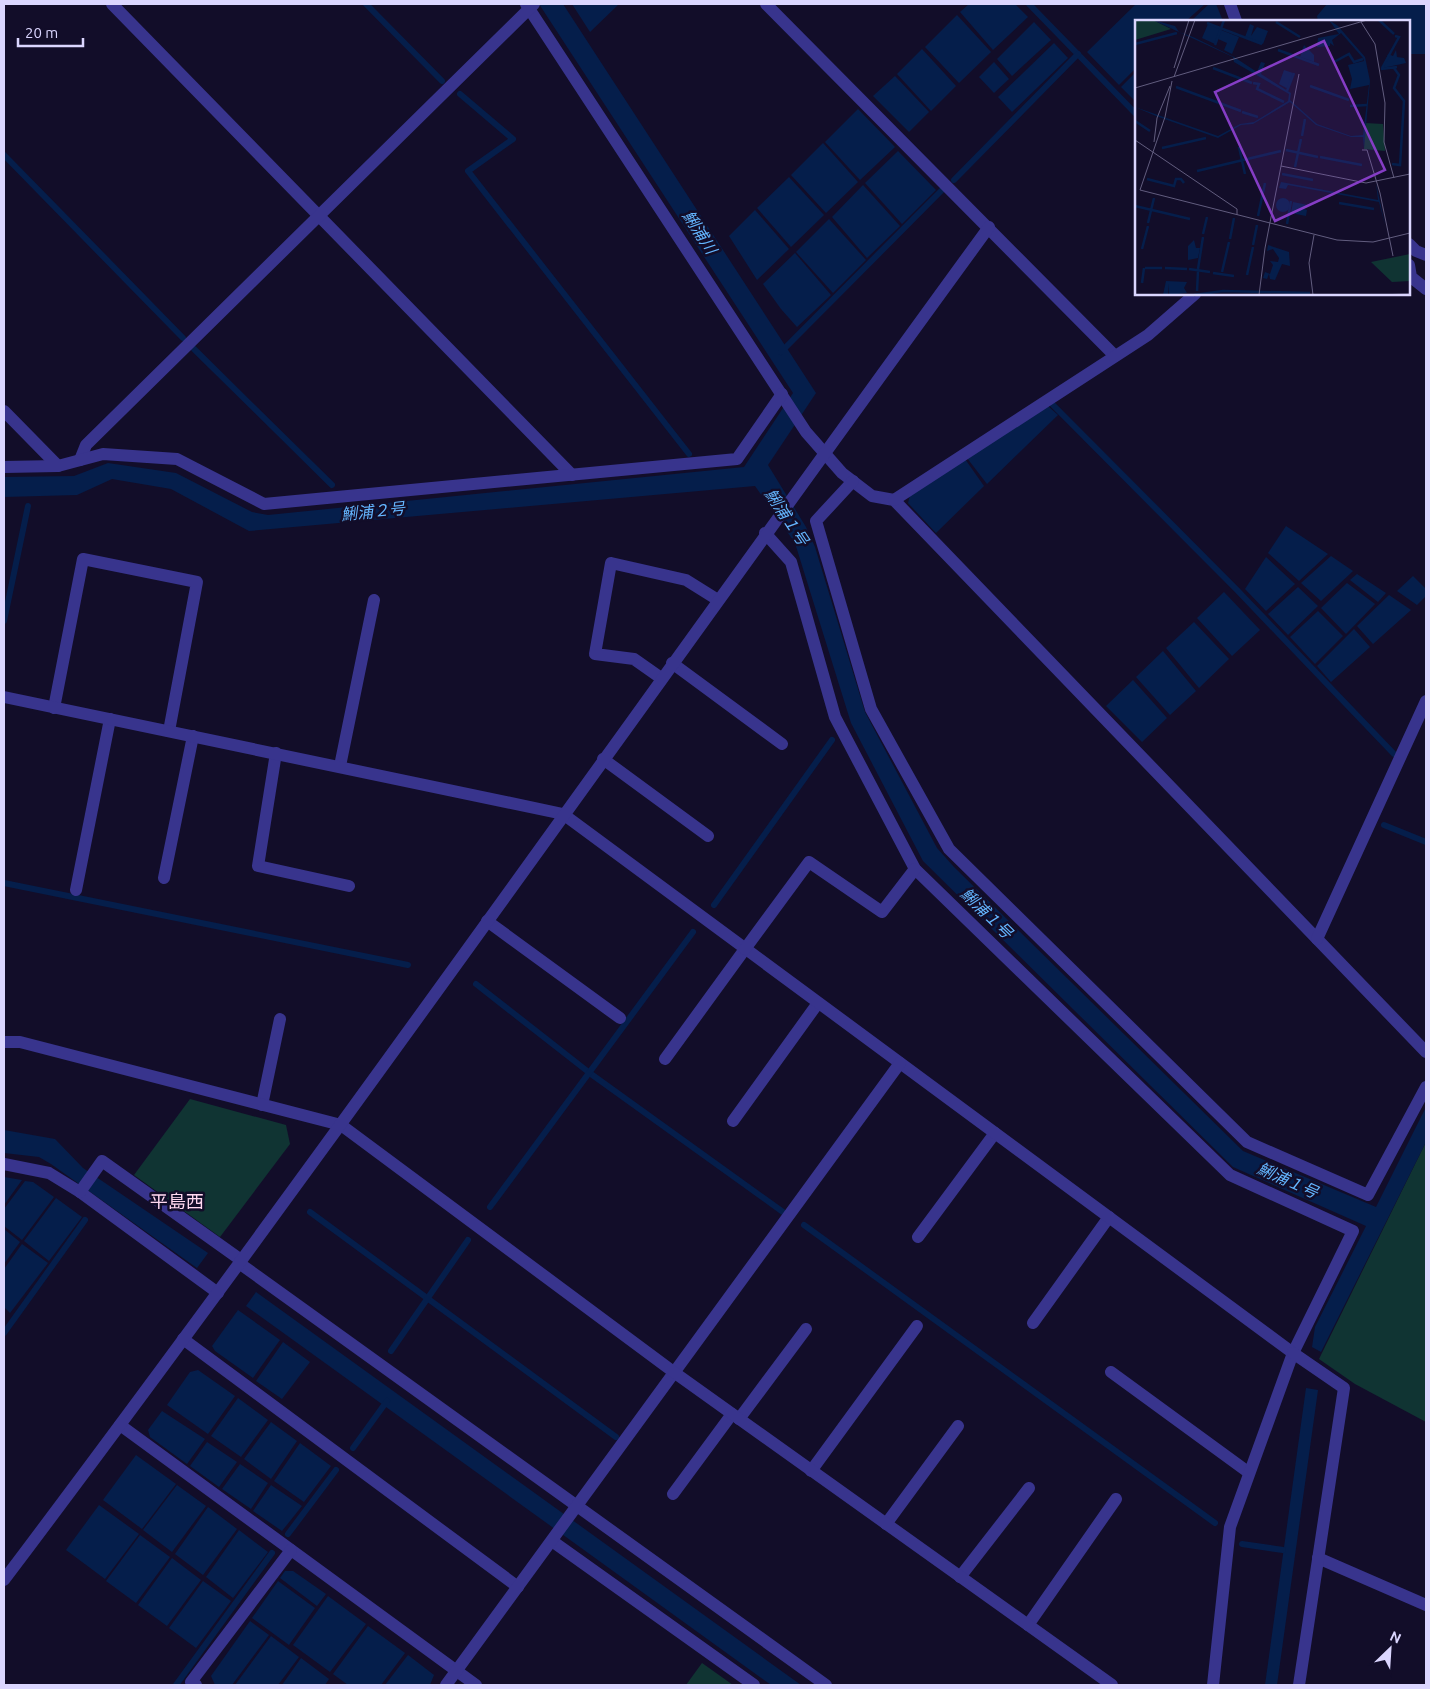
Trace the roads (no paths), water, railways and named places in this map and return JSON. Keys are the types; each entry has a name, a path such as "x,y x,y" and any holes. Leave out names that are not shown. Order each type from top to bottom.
{"street":[{"path":"112,4 572,474"},
{"path":"766,4 1116,356"},
{"path":"1230,4 1236,20"},
{"path":"80,460 86,445 320,216 530,5 806,432 824,453 853,481 872,496 894,500 1426,1052"},
{"path":"4,1580 341,1125 661,678 989,227"},
{"path":"1410,262 1417,250"},
{"path":"1410,270 1411,276 1426,289"},
{"path":"894,500 1148,335 1194,295"},
{"path":"4,467 58,466 103,454 177,459 264,504 736,459 785,398"},
{"path":"4,411 58,466"},
{"path":"853,481 816,521 871,708 949,849 1247,1142 1368,1195 1426,1088"},
{"path":"768,530 791,562 835,717 915,869 1230,1175 1353,1231 1292,1353 1248,1472 1230,1527 1213,1685"},
{"path":"54,708 83,559 197,582 169,731"},
{"path":"661,678 634,659 595,654 611,563 686,580 718,600"},
{"path":"340,766 374,600"},
{"path":"672,663 782,744"},
{"path":"4,697 563,814 1292,1353 1344,1388 1299,1685"},
{"path":"1317,939 1426,701"},
{"path":"76,890 110,719"},
{"path":"164,878 193,736"},
{"path":"276,753 258,866 349,886"},
{"path":"603,759 708,836"},
{"path":"665,1059 744,948 809,862 882,912 915,869"},
{"path":"487,921 620,1018"},
{"path":"732,1121 818,1003"},
{"path":"262,1104 280,1018"},
{"path":"4,1042 20,1042 341,1125 676,1373 1112,1685"},
{"path":"446,1685 575,1512 900,1064"},
{"path":"918,1237 994,1133"},
{"path":"80,1192 102,1161 575,1512 826,1685"},
{"path":"4,1164 49,1173 80,1192 218,1293"},
{"path":"1033,1323 1109,1217"},
{"path":"812,1471 917,1326"},
{"path":"673,1494 806,1329"},
{"path":"184,1339 518,1587"},
{"path":"1110,1372 1248,1472"},
{"path":"120,1425 476,1685"},
{"path":"886,1524 958,1426"},
{"path":"960,1577 1029,1488"},
{"path":"1028,1625 1116,1499"},
{"path":"555,1538 754,1685"},
{"path":"196,1685 191,1682 291,1550"},
{"path":"1318,1558 1426,1605"}],"water":[{"path":"539,4 563,4 816,393 768,465 806,527 815,547 865,712 937,848 954,867 1243,1151 1376,1207 1426,1107 1426,1142 1321,1352 1312,1347 1315,1327 1366,1226 1233,1167 923,861 851,723 795,543 755,486 249,531 171,489 112,479 77,495 4,497 4,477 74,476 108,463 176,473 252,512 268,515 744,467 793,393"},
{"path":"572,4 619,4 590,32"},
{"path":"969,4 1015,4 1028,17 993,50 960,12"},
{"path":"1136,4 1205,4 1187,20 1135,20 1135,69 1119,85 1087,52"},
{"path":"1209,4 1216,4 1223,20 1192,20"},
{"path":"1327,4 1426,4 1426,54 1410,54 1410,20 1318,20 1317,16"},
{"path":"957,15 991,52 959,83 925,47"},
{"path":"1034,22 1051,40 1012,76 997,59"},
{"path":"1054,43 1068,58 1012,112 998,97"},
{"path":"922,49 956,86 931,111 897,74"},
{"path":"994,62 1009,79 994,93 979,77"},
{"path":"1135,73 1135,101 1121,87"},
{"path":"895,76 929,112 909,132 873,96"},
{"path":"858,109 895,147 860,180 825,142"},
{"path":"823,143 858,182 826,213 791,175"},
{"path":"898,151 936,190 902,224 865,183"},
{"path":"789,177 824,215 791,247 757,208"},
{"path":"863,185 900,226 867,258 832,217"},
{"path":"755,210 789,249 757,280 729,236"},
{"path":"829,219 866,260 833,293 796,252"},
{"path":"795,253 831,295 797,327 763,284"},
{"path":"1048,406 1058,415 987,484 967,458"},
{"path":"965,459 984,486 936,533 908,503 910,495"},
{"path":"1286,526 1328,554 1299,581 1268,553"},
{"path":"1331,556 1353,571 1321,601 1301,583"},
{"path":"1266,557 1295,584 1266,611 1245,589"},
{"path":"1357,574 1386,593 1378,602 1350,580"},
{"path":"1413,576 1426,589 1426,596 1417,605 1397,591"},
{"path":"1347,583 1375,604 1346,634 1321,608"},
{"path":"1298,587 1318,606 1288,635 1268,614"},
{"path":"1224,592 1260,630 1232,656 1197,618"},
{"path":"1389,595 1411,610 1373,644 1357,626"},
{"path":"1318,611 1343,636 1315,664 1290,637"},
{"path":"1194,622 1229,659 1199,688 1166,648"},
{"path":"1354,629 1370,647 1331,682 1317,666"},
{"path":"1163,651 1196,691 1170,715 1136,677"},
{"path":"1133,680 1167,718 1142,742 1106,706"},
{"path":"4,1130 55,1139 83,1168 208,1253 197,1268 51,1164 39,1157 4,1153"},
{"path":"4,1177 22,1180 4,1205"},
{"path":"25,1181 33,1182 54,1197 22,1240 4,1226 4,1209"},
{"path":"56,1198 82,1217 49,1261 24,1241"},
{"path":"4,1229 20,1242 4,1264"},
{"path":"22,1244 48,1263 10,1313 4,1307 4,1269"},
{"path":"256,1292 801,1685 771,1685 246,1306"},
{"path":"238,1310 280,1340 253,1378 215,1351 212,1346"},
{"path":"283,1342 310,1362 282,1399 256,1381"},
{"path":"198,1370 235,1396 208,1434 167,1405 190,1372"},
{"path":"1306,1388 1318,1390 1277,1685 1265,1685"},
{"path":"238,1398 268,1420 241,1457 211,1436"},
{"path":"162,1411 205,1439 187,1464 150,1437 148,1430"},
{"path":"271,1422 297,1441 271,1479 244,1459"},
{"path":"207,1442 237,1462 219,1487 190,1466"},
{"path":"300,1443 331,1466 304,1502 274,1481"},
{"path":"136,1455 176,1484 142,1529 103,1500"},
{"path":"240,1464 268,1483 251,1509 222,1489"},
{"path":"177,1485 206,1506 172,1552 143,1530"},
{"path":"271,1485 302,1506 282,1531 253,1511"},
{"path":"99,1505 139,1534 105,1579 66,1550"},
{"path":"208,1507 237,1529 203,1575 175,1554"},
{"path":"239,1530 268,1552 233,1598 206,1577"},
{"path":"140,1535 170,1557 136,1603 106,1581"},
{"path":"172,1558 201,1580 167,1626 138,1605"},
{"path":"285,1571 293,1571 326,1594 317,1606 280,1578"},
{"path":"203,1581 231,1601 196,1648 169,1628"},
{"path":"278,1581 315,1608 289,1645 252,1618"},
{"path":"328,1596 366,1624 330,1672 293,1645"},
{"path":"250,1621 269,1635 232,1685 215,1685 211,1676"},
{"path":"368,1626 405,1653 381,1685 348,1685 333,1674"},
{"path":"271,1636 299,1657 278,1685 235,1685"},
{"path":"408,1655 434,1675 430,1685 385,1685"},
{"path":"301,1658 329,1679 325,1685 282,1685"}],"waterway":[{"path":"366,4 442,81"},
{"path":"1029,4 1135,113"},
{"path":"954,180 1078,54"},
{"path":"460,94 513,139 468,171 689,454"},
{"path":"4,155 183,338"},
{"path":"781,352 942,190"},
{"path":"194,349 332,485"},
{"path":"1053,405 1237,590 1394,754"},
{"path":"4,621 28,506"},
{"path":"714,905 832,740"},
{"path":"1384,825 1426,842"},
{"path":"4,883 408,965"},
{"path":"490,1207 693,932"},
{"path":"476,984 591,1074 783,1212"},
{"path":"310,1212 616,1437"},
{"path":"4,1333 85,1220"},
{"path":"804,1225 1215,1523"},
{"path":"391,1351 468,1240"},
{"path":"353,1448 387,1401"},
{"path":"288,1534 336,1470"},
{"path":"1242,1544 1283,1550"},
{"path":"176,1685 272,1553"}],"district":[{"name":"平島西","path":"177,1201"}],"water label":[{"name":"鯏浦川","path":"700,232"},
{"name":"鯏浦２号","path":"373,511"},
{"name":"鯏浦１号","path":"787,517"},
{"name":"鯏浦１号","path":"987,913"},
{"name":"鯏浦１号","path":"1288,1180"}]}
